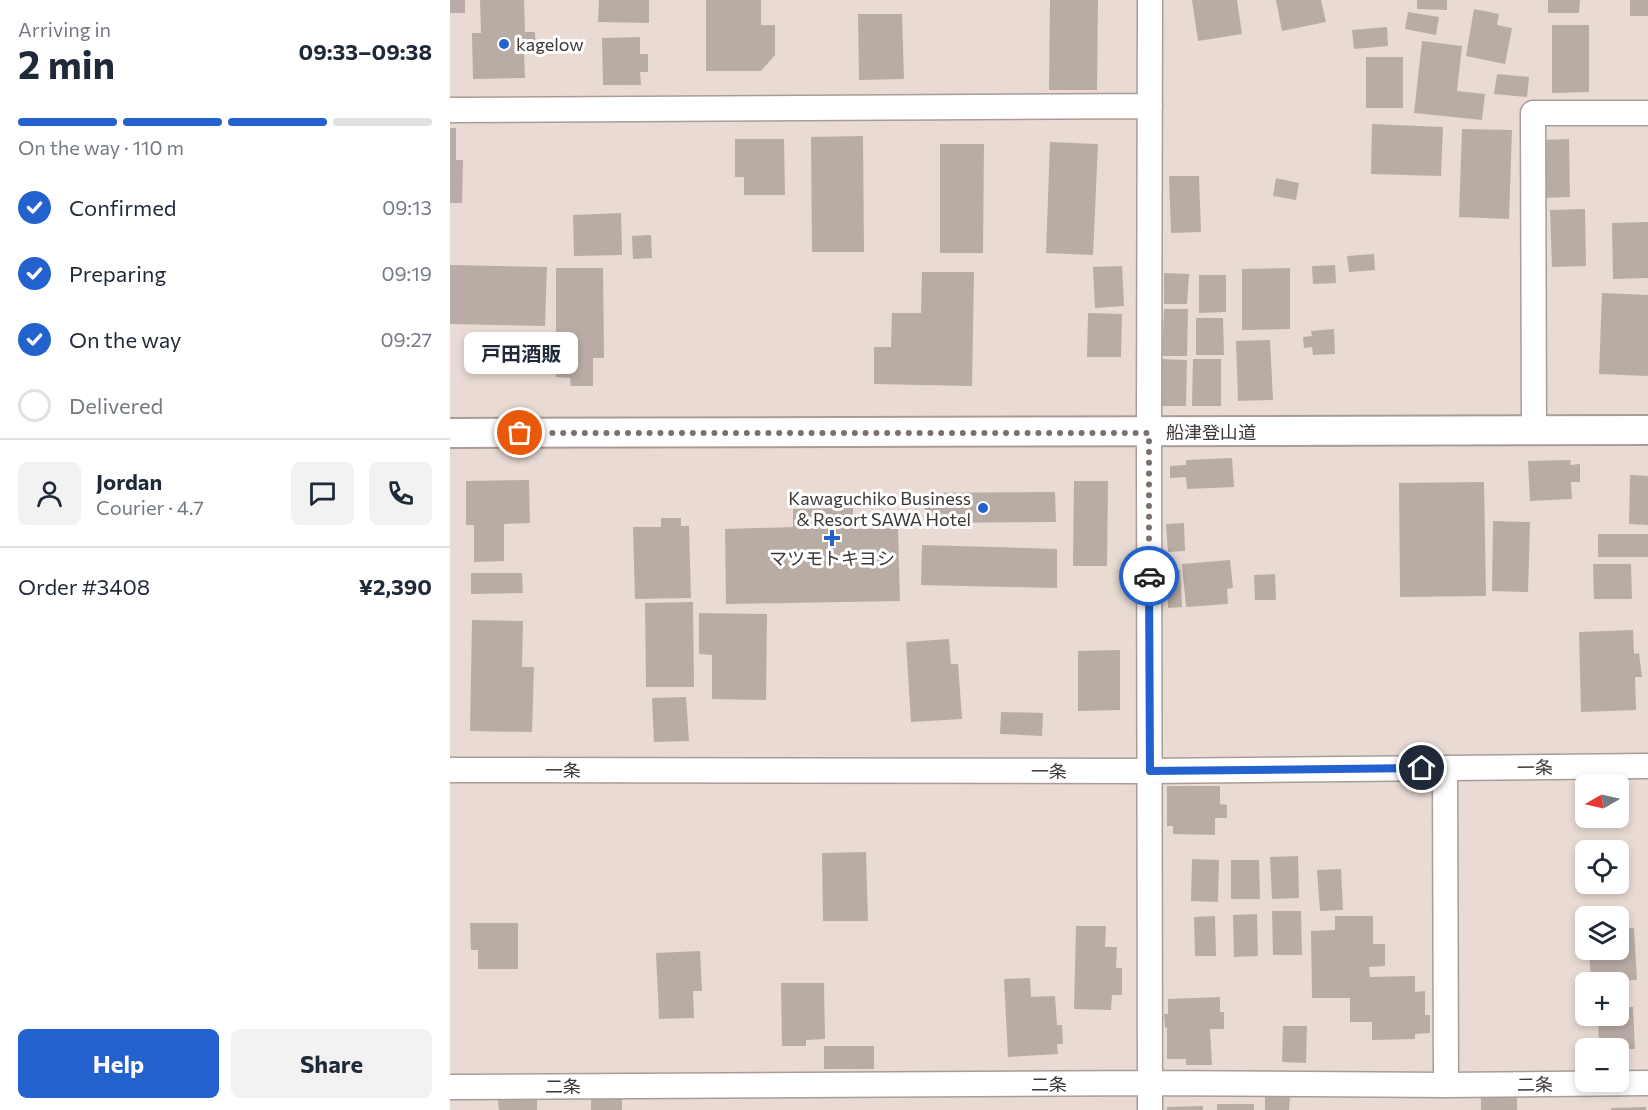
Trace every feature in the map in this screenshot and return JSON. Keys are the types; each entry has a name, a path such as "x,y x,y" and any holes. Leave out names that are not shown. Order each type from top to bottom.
{"street":[{"path":"1150,0 1150,1110"},
{"path":"450,110 1150,106"},
{"path":"1534,430 1533,114 1648,113"},
{"name":"船津登山道","path":"450,434 1648,430"},
{"name":"一条","path":"450,770 1150,771 1648,766"},
{"path":"1445,768 1446,1085"},
{"name":"二条","path":"450,1087 1648,1083"}],"building":[{"path":"450,0 465,0 465,13 450,13"},
{"name":"kagelow","path":"480,0 524,0 525,32 535,32 536,54 524,54 525,78 473,79 472,33 481,33"},
{"path":"599,0 649,0 649,23 598,22"},
{"path":"706,0 761,0 761,25 775,25 775,55 761,71 706,71"},
{"path":"1050,0 1098,0 1097,90 1049,90"},
{"path":"1192,0 1237,0 1242,34 1198,41"},
{"path":"1276,0 1321,0 1326,22 1282,31"},
{"path":"1417,0 1447,0 1447,10 1417,9"},
{"path":"1548,0 1580,0 1579,13 1548,13"},
{"path":"1630,0 1648,0 1648,16 1630,16"},
{"path":"1474,9 1499,14 1497,25 1512,28 1505,64 1466,56"},
{"path":"1408,12 1439,17 1436,35 1405,29"},
{"path":"858,14 902,14 904,79 859,80"},
{"path":"1552,25 1589,25 1589,92 1552,93"},
{"path":"1387,27 1388,46 1354,49 1352,30"},
{"path":"640,37 640,54 648,54 648,72 640,72 641,85 603,85 602,38"},
{"path":"1422,41 1462,46 1457,91 1485,94 1482,120 1414,113"},
{"path":"1366,57 1403,57 1403,108 1366,108"},
{"path":"1497,74 1529,77 1527,97 1494,94"},
{"path":"1372,124 1443,127 1441,176 1371,174"},
{"path":"450,128 456,128 456,160 463,160 462,203 450,203"},
{"path":"1462,129 1512,130 1509,219 1459,217"},
{"path":"863,136 864,252 812,252 811,137"},
{"path":"735,139 784,139 785,195 744,195 744,177 735,177"},
{"path":"1569,139 1570,197 1541,198 1540,140"},
{"path":"1050,142 1098,144 1093,255 1046,253"},
{"path":"940,144 984,144 983,253 940,253"},
{"path":"1169,176 1199,176 1201,232 1171,233"},
{"path":"1276,178 1299,183 1296,200 1273,196"},
{"path":"1585,209 1586,266 1552,267 1550,210"},
{"path":"621,213 622,255 574,256 573,215"},
{"path":"1648,222 1648,278 1613,279 1612,223"},
{"path":"651,235 652,258 633,259 632,236"},
{"path":"1374,254 1375,270 1349,272 1347,256"},
{"path":"450,265 547,267 545,326 450,324"},
{"path":"1335,265 1336,283 1313,284 1312,266"},
{"path":"1122,266 1124,306 1095,308 1093,267"},
{"path":"556,268 603,268 604,358 593,358 593,386 571,386 570,378 556,377"},
{"path":"1290,268 1290,329 1242,330 1242,269"},
{"path":"922,272 974,272 972,386 874,384 874,347 891,347 892,313 921,313"},
{"path":"1164,273 1189,274 1187,304 1164,304"},
{"path":"1199,275 1226,275 1226,312 1199,313"},
{"path":"1602,293 1648,295 1648,376 1599,374"},
{"path":"1164,309 1188,309 1187,356 1162,356"},
{"path":"1088,313 1122,314 1121,357 1087,357"},
{"path":"1196,318 1223,318 1224,355 1196,355"},
{"path":"1334,329 1335,354 1313,355 1312,347 1304,348 1303,337 1312,336 1311,331"},
{"path":"1270,340 1273,400 1238,401 1236,341"},
{"path":"1162,359 1187,360 1186,406 1161,406"},
{"path":"1193,359 1221,359 1221,406 1192,406"},
{"path":"1232,458 1234,487 1187,489 1186,477 1170,478 1170,466 1186,465 1186,460"},
{"path":"1571,460 1570,465 1580,464 1580,482 1571,482 1572,499 1530,501 1528,461"},
{"path":"1630,475 1648,476 1648,525 1629,524"},
{"path":"529,480 530,523 504,524 504,561 474,562 474,525 466,525 466,481"},
{"path":"1074,481 1108,481 1107,566 1073,566"},
{"path":"1484,482 1486,596 1400,597 1399,483"},
{"path":"1055,492 1056,522 925,523 925,493"},
{"path":"853,508 853,529 898,528 900,601 726,604 725,529 793,527 793,509"},
{"path":"661,518 681,518 681,526 689,526 691,598 635,599 633,527 661,527"},
{"path":"1493,521 1530,522 1528,592 1492,591"},
{"path":"1184,523 1185,551 1168,552 1166,524"},
{"path":"1598,534 1648,534 1648,557 1598,557"},
{"path":"922,545 1057,549 1057,588 921,585"},
{"path":"1230,560 1233,588 1227,589 1228,604 1186,607 1182,564"},
{"path":"1593,564 1631,564 1632,599 1594,599"},
{"path":"1167,570 1180,570 1182,607 1168,608"},
{"path":"471,573 522,573 523,593 471,594"},
{"path":"1275,574 1276,600 1255,600 1254,575"},
{"path":"693,602 694,687 646,687 645,603"},
{"path":"699,613 767,614 766,700 712,699 712,655 699,654"},
{"path":"472,620 523,621 522,667 534,667 532,732 470,731"},
{"path":"1633,630 1634,654 1639,653 1642,677 1635,677 1636,710 1581,712 1579,632"},
{"path":"949,639 951,664 958,664 962,719 911,722 906,642"},
{"path":"1120,650 1120,710 1078,711 1078,651"},
{"path":"686,697 689,741 654,742 652,698"},
{"path":"1001,712 1043,713 1042,736 1000,734"},
{"path":"1167,786 1220,786 1220,804 1227,805 1227,818 1215,818 1215,835 1173,834 1173,826 1167,826"},
{"path":"866,852 868,921 823,921 822,853"},
{"path":"1298,856 1299,898 1272,899 1270,857"},
{"path":"1192,859 1219,860 1218,902 1191,901"},
{"path":"1231,860 1259,860 1260,899 1231,899"},
{"path":"1341,869 1343,910 1320,911 1317,870"},
{"path":"1272,911 1301,911 1302,955 1273,955"},
{"path":"1257,914 1258,956 1234,957 1233,915"},
{"path":"1215,916 1216,956 1195,956 1194,917"},
{"path":"1335,916 1373,916 1373,944 1385,944 1385,966 1369,967 1370,977 1415,976 1415,992 1425,991 1425,1015 1430,1015 1430,1033 1415,1034 1415,1039 1372,1040 1372,1022 1350,1022 1350,998 1312,998 1311,931 1335,930"},
{"path":"470,923 518,923 518,969 478,969 478,950 471,950"},
{"path":"1076,926 1106,926 1105,947 1117,947 1116,968 1122,968 1122,995 1112,995 1111,1010 1074,1009"},
{"path":"1629,928 1634,928 1637,980 1629,980 1629,972 1590,972 1590,960 1629,960"},
{"path":"700,951 702,991 693,991 694,1018 659,1019 656,953"},
{"path":"1030,978 1031,997 1055,996 1057,1025 1062,1025 1063,1044 1057,1044 1058,1054 1008,1057 1004,979"},
{"path":"781,983 824,983 825,1039 806,1040 806,1046 782,1046"},
{"path":"1220,997 1220,1012 1224,1012 1224,1029 1210,1029 1212,1065 1186,1065 1186,1059 1167,1059 1167,1027 1165,1028 1164,1014 1168,1014 1168,999"},
{"path":"1629,1007 1633,1007 1635,1049 1629,1049 1629,1038 1599,1038 1598,1026 1629,1026"},
{"path":"1283,1026 1307,1026 1306,1063 1282,1062"},
{"path":"824,1046 874,1046 874,1069 824,1069"},
{"path":"591,1095 622,1095 622,1110 591,1110"},
{"path":"1265,1095 1290,1096 1289,1110 1265,1110"},
{"path":"1481,1097 1517,1097 1517,1110 1481,1110"},
{"path":"537,1099 537,1110 499,1110 498,1100"},
{"path":"1217,1104 1254,1104 1254,1110 1217,1110"},
{"path":"1203,1106 1203,1110 1167,1110 1167,1107"},
{"path":"1646,1107 1646,1110 1611,1110 1611,1108"}],"way so far":[{"path":"520,433 1149,433 1149,576"}],"place":[{"name":"kagelow","path":"504,44"},
{"name":"戸田酒販","path":"520,433"},
{"name":"Kawaguchiko Business & Resort SAWA Hotel","path":"983,508"},
{"name":"マツモトキヨシ","path":"832,538"}],"route":[{"path":"1149,576 1150,771 1422,768"}]}
